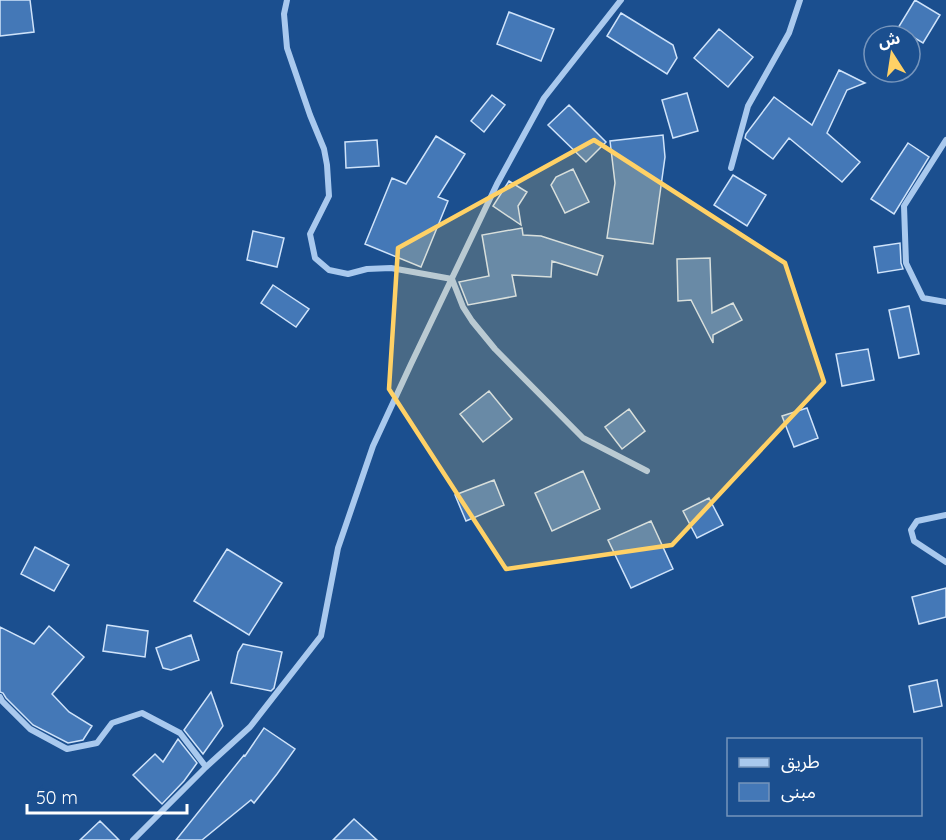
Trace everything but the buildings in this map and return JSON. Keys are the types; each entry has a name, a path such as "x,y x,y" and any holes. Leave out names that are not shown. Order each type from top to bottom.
{"street":[{"path":"287,0 284,14 287,48 324,149 327,165 329,196 310,234 315,258 328,270 348,274 367,269 391,268 452,279"},
{"path":"133,840 206,766 250,726 321,636 338,548 373,446 497,184 544,98 621,0"},
{"path":"731,168 748,106 789,33 800,0"},
{"path":"946,140 904,206 906,263 923,298 946,302"},
{"path":"452,279 463,307 495,349 583,438 647,471"},
{"path":"946,515 916,521 911,530 914,541 946,562"},
{"path":"0,697 30,729 67,749 97,743 112,723 142,713 180,733 206,766"}],"highlighted area":[{"path":"594,140 785,263 824,382 672,545 506,569 389,389 398,248"}]}
